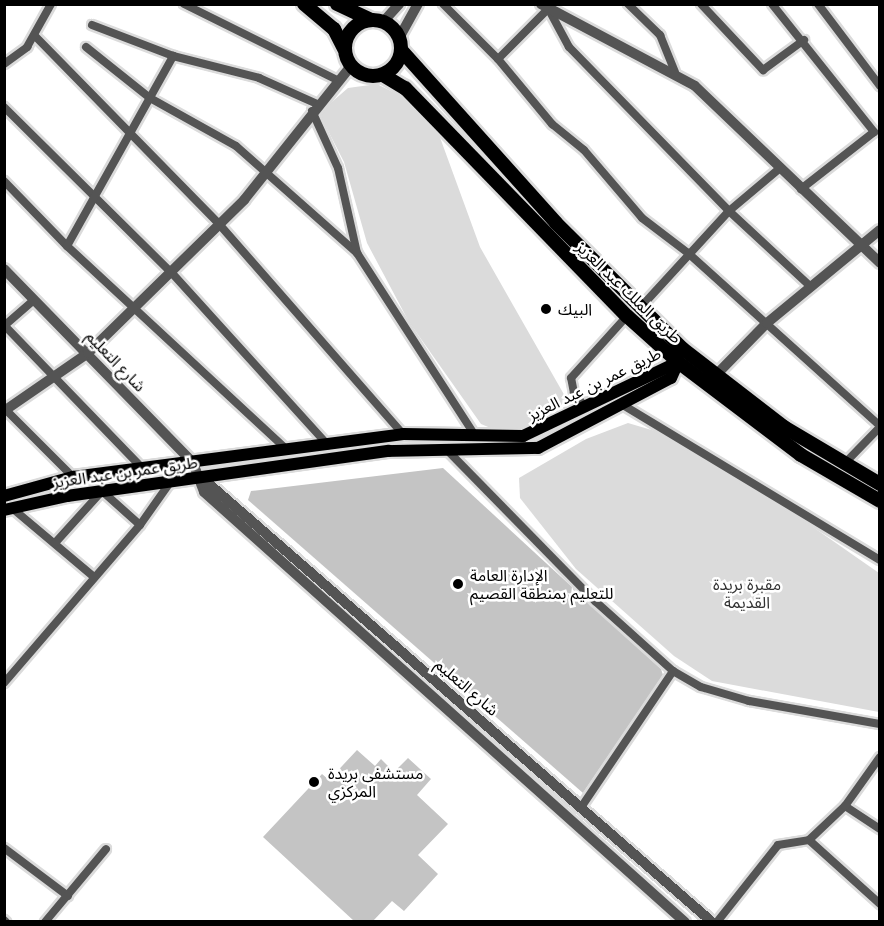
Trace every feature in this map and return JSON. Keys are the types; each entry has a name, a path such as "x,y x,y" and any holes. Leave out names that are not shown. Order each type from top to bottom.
{"highway":[{"path":"304,4 334,29 351,66 368,76 383,75 395,65 400,44 377,21 337,4"},
{"path":"344,49 352,29 377,21"},
{"name":"طريق الملك عبد العزيز","path":"400,44 464,125 640,308 716,375 844,464 879,484"},
{"name":"طريق الملك عبد العزيز","path":"383,75 405,88 627,316 678,362 801,455 879,501"}],"main road":[{"name":"طريق عمر بن عبد العزيز","path":"8,509 102,491 171,481 443,447 516,452 538,448 671,378 678,362"},
{"name":"طريق عمر بن عبد العزيز","path":"9,494 73,477 403,434 473,432 524,436 678,362"}],"street":[{"path":"4,64 35,36 51,4"},
{"path":"184,4 337,80"},
{"path":"377,21 399,4"},
{"path":"400,44 418,4"},
{"path":"443,4 498,59 531,102 584,150 642,219 688,253 879,427 844,464"},
{"path":"628,4 660,35 675,72"},
{"path":"700,4 763,70 804,40"},
{"path":"772,4 804,40 874,132 801,189"},
{"path":"818,4 879,86"},
{"path":"498,59 548,6"},
{"path":"548,6 675,72 879,263"},
{"path":"548,6 569,46 729,211 812,287"},
{"path":"92,25 173,56 259,78 314,108 338,168 357,253"},
{"path":"35,36 219,224 403,434"},
{"path":"86,47 150,98 237,146 266,176 357,253 473,432"},
{"path":"67,246 91,198 131,135 173,56"},
{"path":"73,477 5,409 58,377 88,353 135,304 171,272 266,176 314,108 351,66"},
{"path":"4,107 91,198 171,272 328,445"},
{"path":"640,308 688,253 729,211 780,168"},
{"path":"4,181 67,246 135,304 287,450"},
{"path":"716,375 767,323 879,230"},
{"name":"شارع التعليم","path":"4,269 193,463 201,477 204,492 685,921"},
{"path":"34,300 5,326 58,377 142,468"},
{"path":"585,407 574,393 571,378 627,316"},
{"path":"622,405 879,560"},
{"path":"443,447 595,601 673,671 700,687 749,701 879,724"},
{"name":"شارع التعليم","path":"201,477 712,921"},
{"path":"4,683 140,525 171,481"},
{"path":"55,543 102,491 140,525"},
{"path":"8,509 55,543 94,577"},
{"path":"582,806 673,671"},
{"path":"717,921 778,845 809,840 844,806 879,757"},
{"path":"844,806 879,829"},
{"path":"809,840 879,904"},
{"path":"4,848 68,896"},
{"path":"45,921 106,849"}],"green space":[{"path":"377,84 403,97 438,132 480,247 566,398 556,415 526,431 498,431 481,424 409,322 367,243 344,162 319,113 348,88"},
{"name":"مقبرة بريدة القديمة","path":"628,423 655,431 734,472 879,573 879,712 712,681 674,656 576,569 520,498 519,478 586,439"}],"building":[{"name":"الإدارة العامة للتعليم بمنطقة القصيم","path":"443,468 661,669 663,675 583,793 248,500 251,491"},
{"path":"357,750 375,766 381,759 394,772 408,758 431,779 417,795 448,824 418,855 438,874 404,911 392,901 373,921 354,921 263,837 322,774 329,780"}],"place":[{"name":"البيك","path":"546,309"},
{"name":"الإدارة العامة للتعليم بمنطقة القصيم","path":"458,584"},
{"name":"مستشفى بريدة المركزي","path":"314,782"}]}
